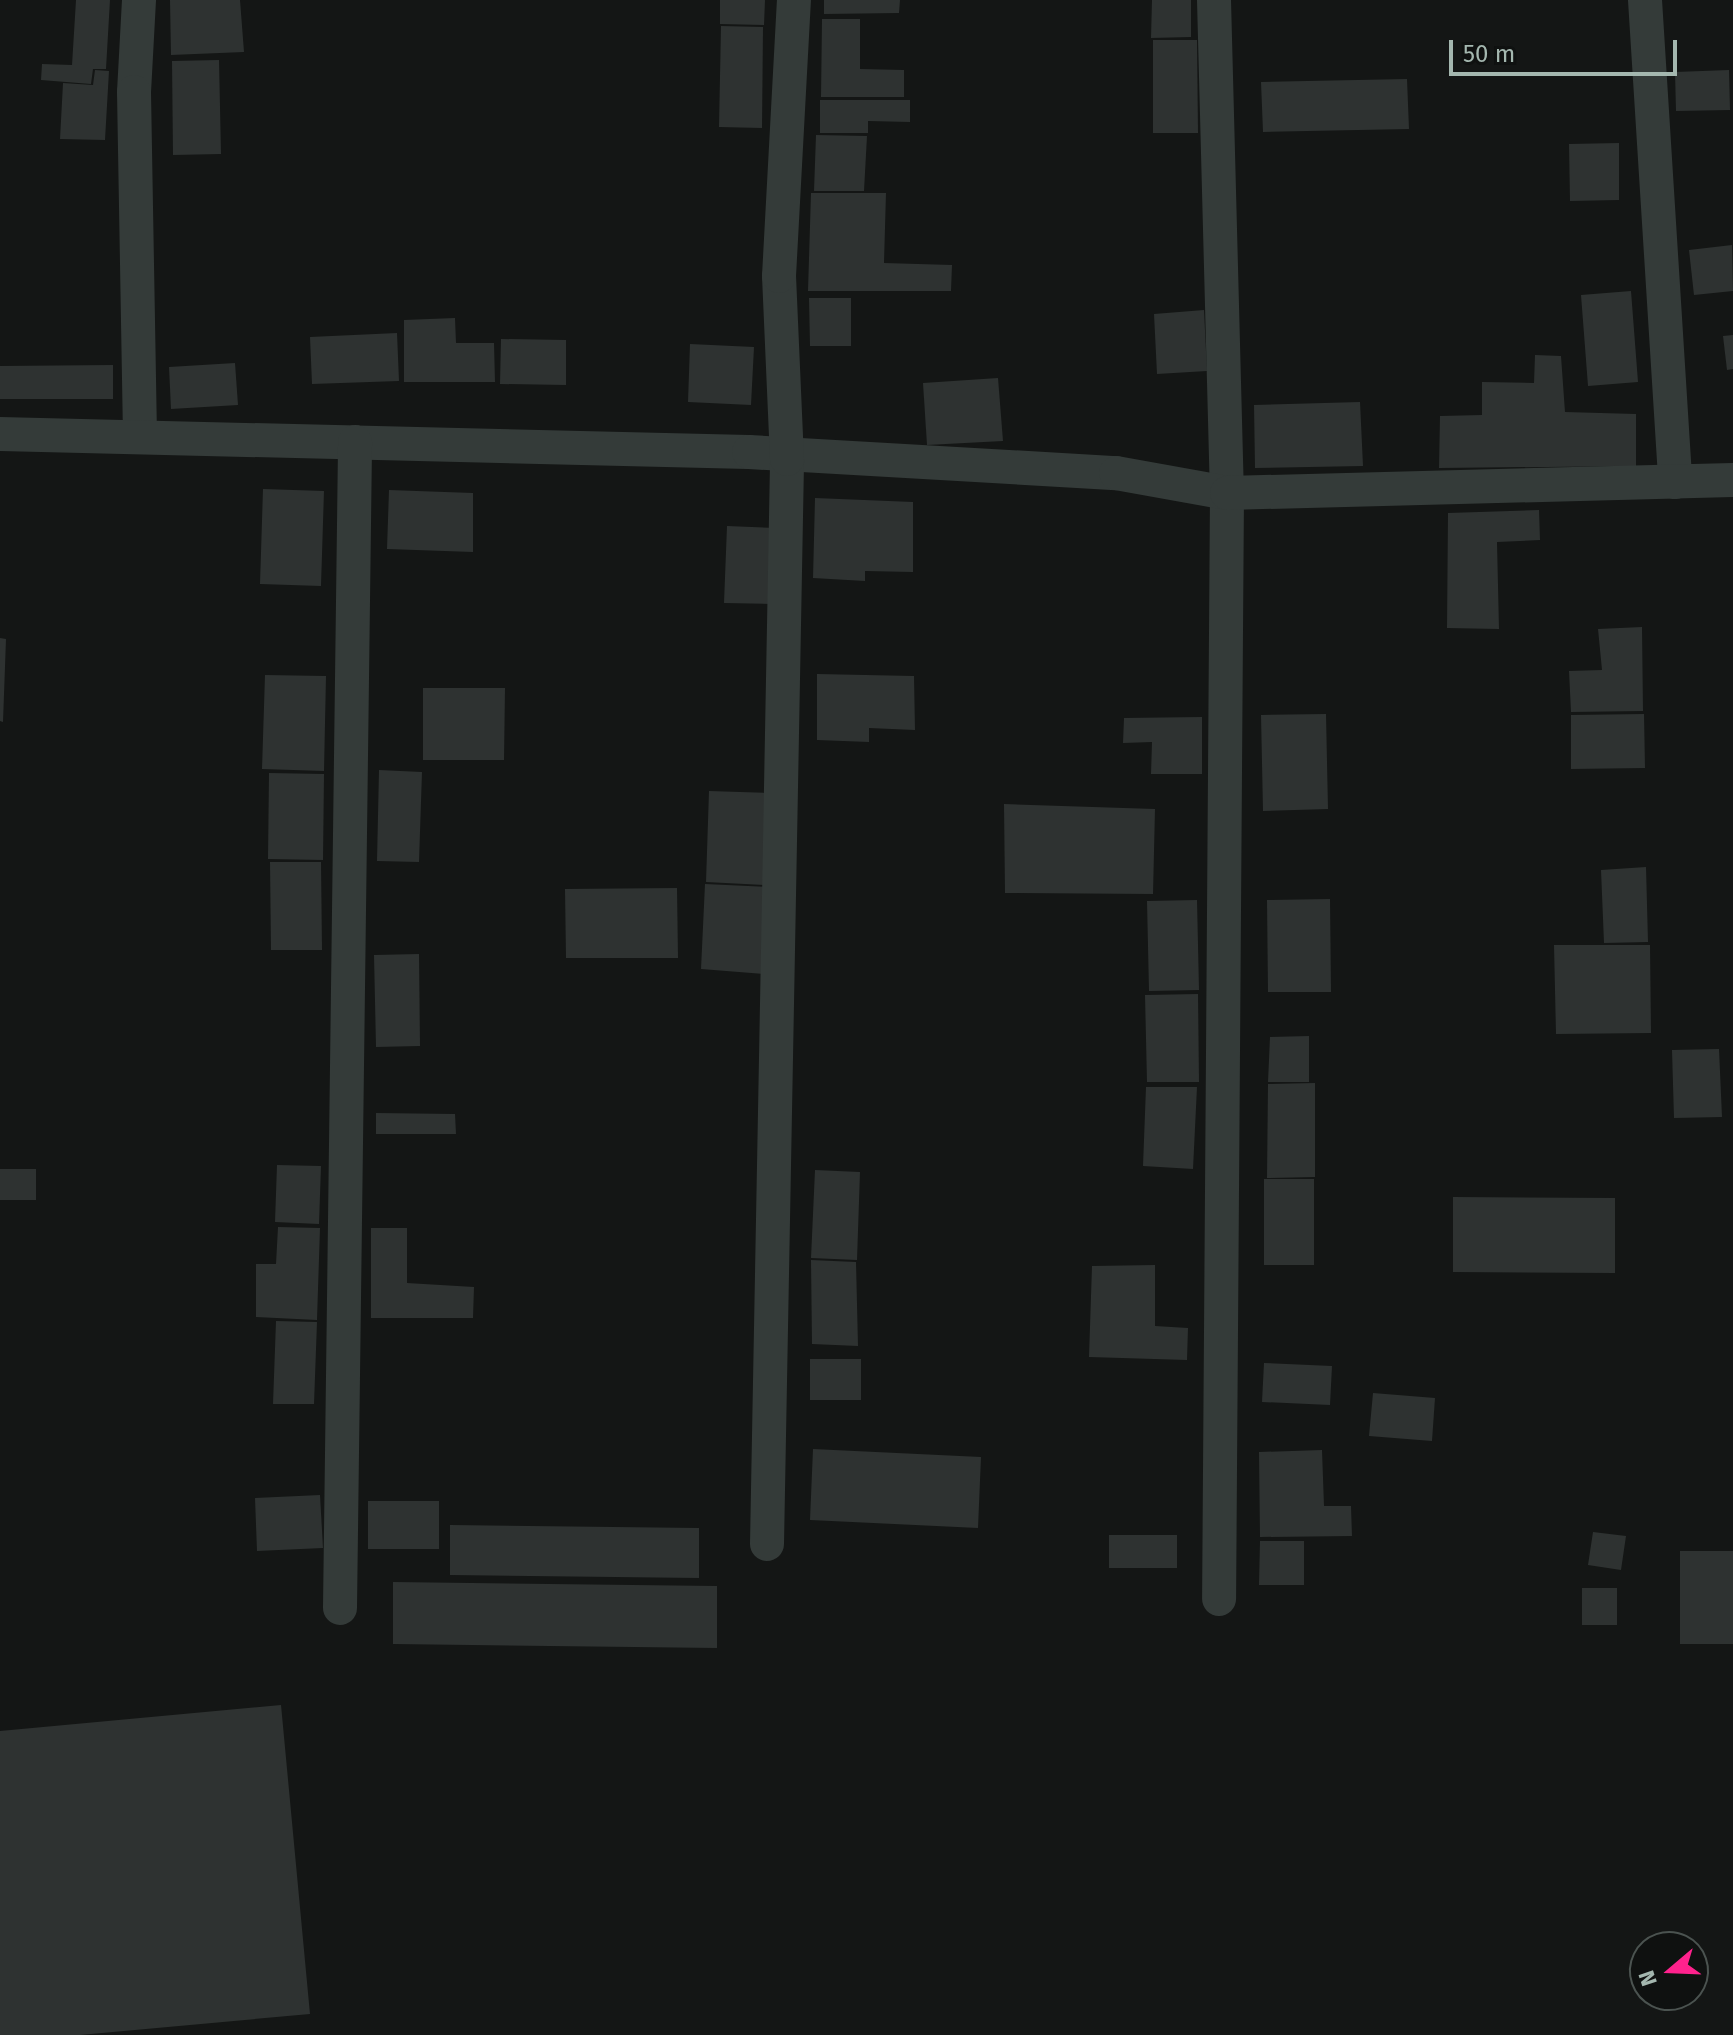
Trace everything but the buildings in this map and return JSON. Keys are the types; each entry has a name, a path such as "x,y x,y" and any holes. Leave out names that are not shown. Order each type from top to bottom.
{"street":[{"path":"139,0 134,92 140,436"},
{"path":"767,1544 787,459 779,276 794,0"},
{"path":"1214,0 1227,493 1219,1599"},
{"path":"1645,0 1675,482"},
{"path":"0,434 749,452 787,459 1116,473 1227,493 1733,480"},
{"path":"340,1608 355,442"}]}
